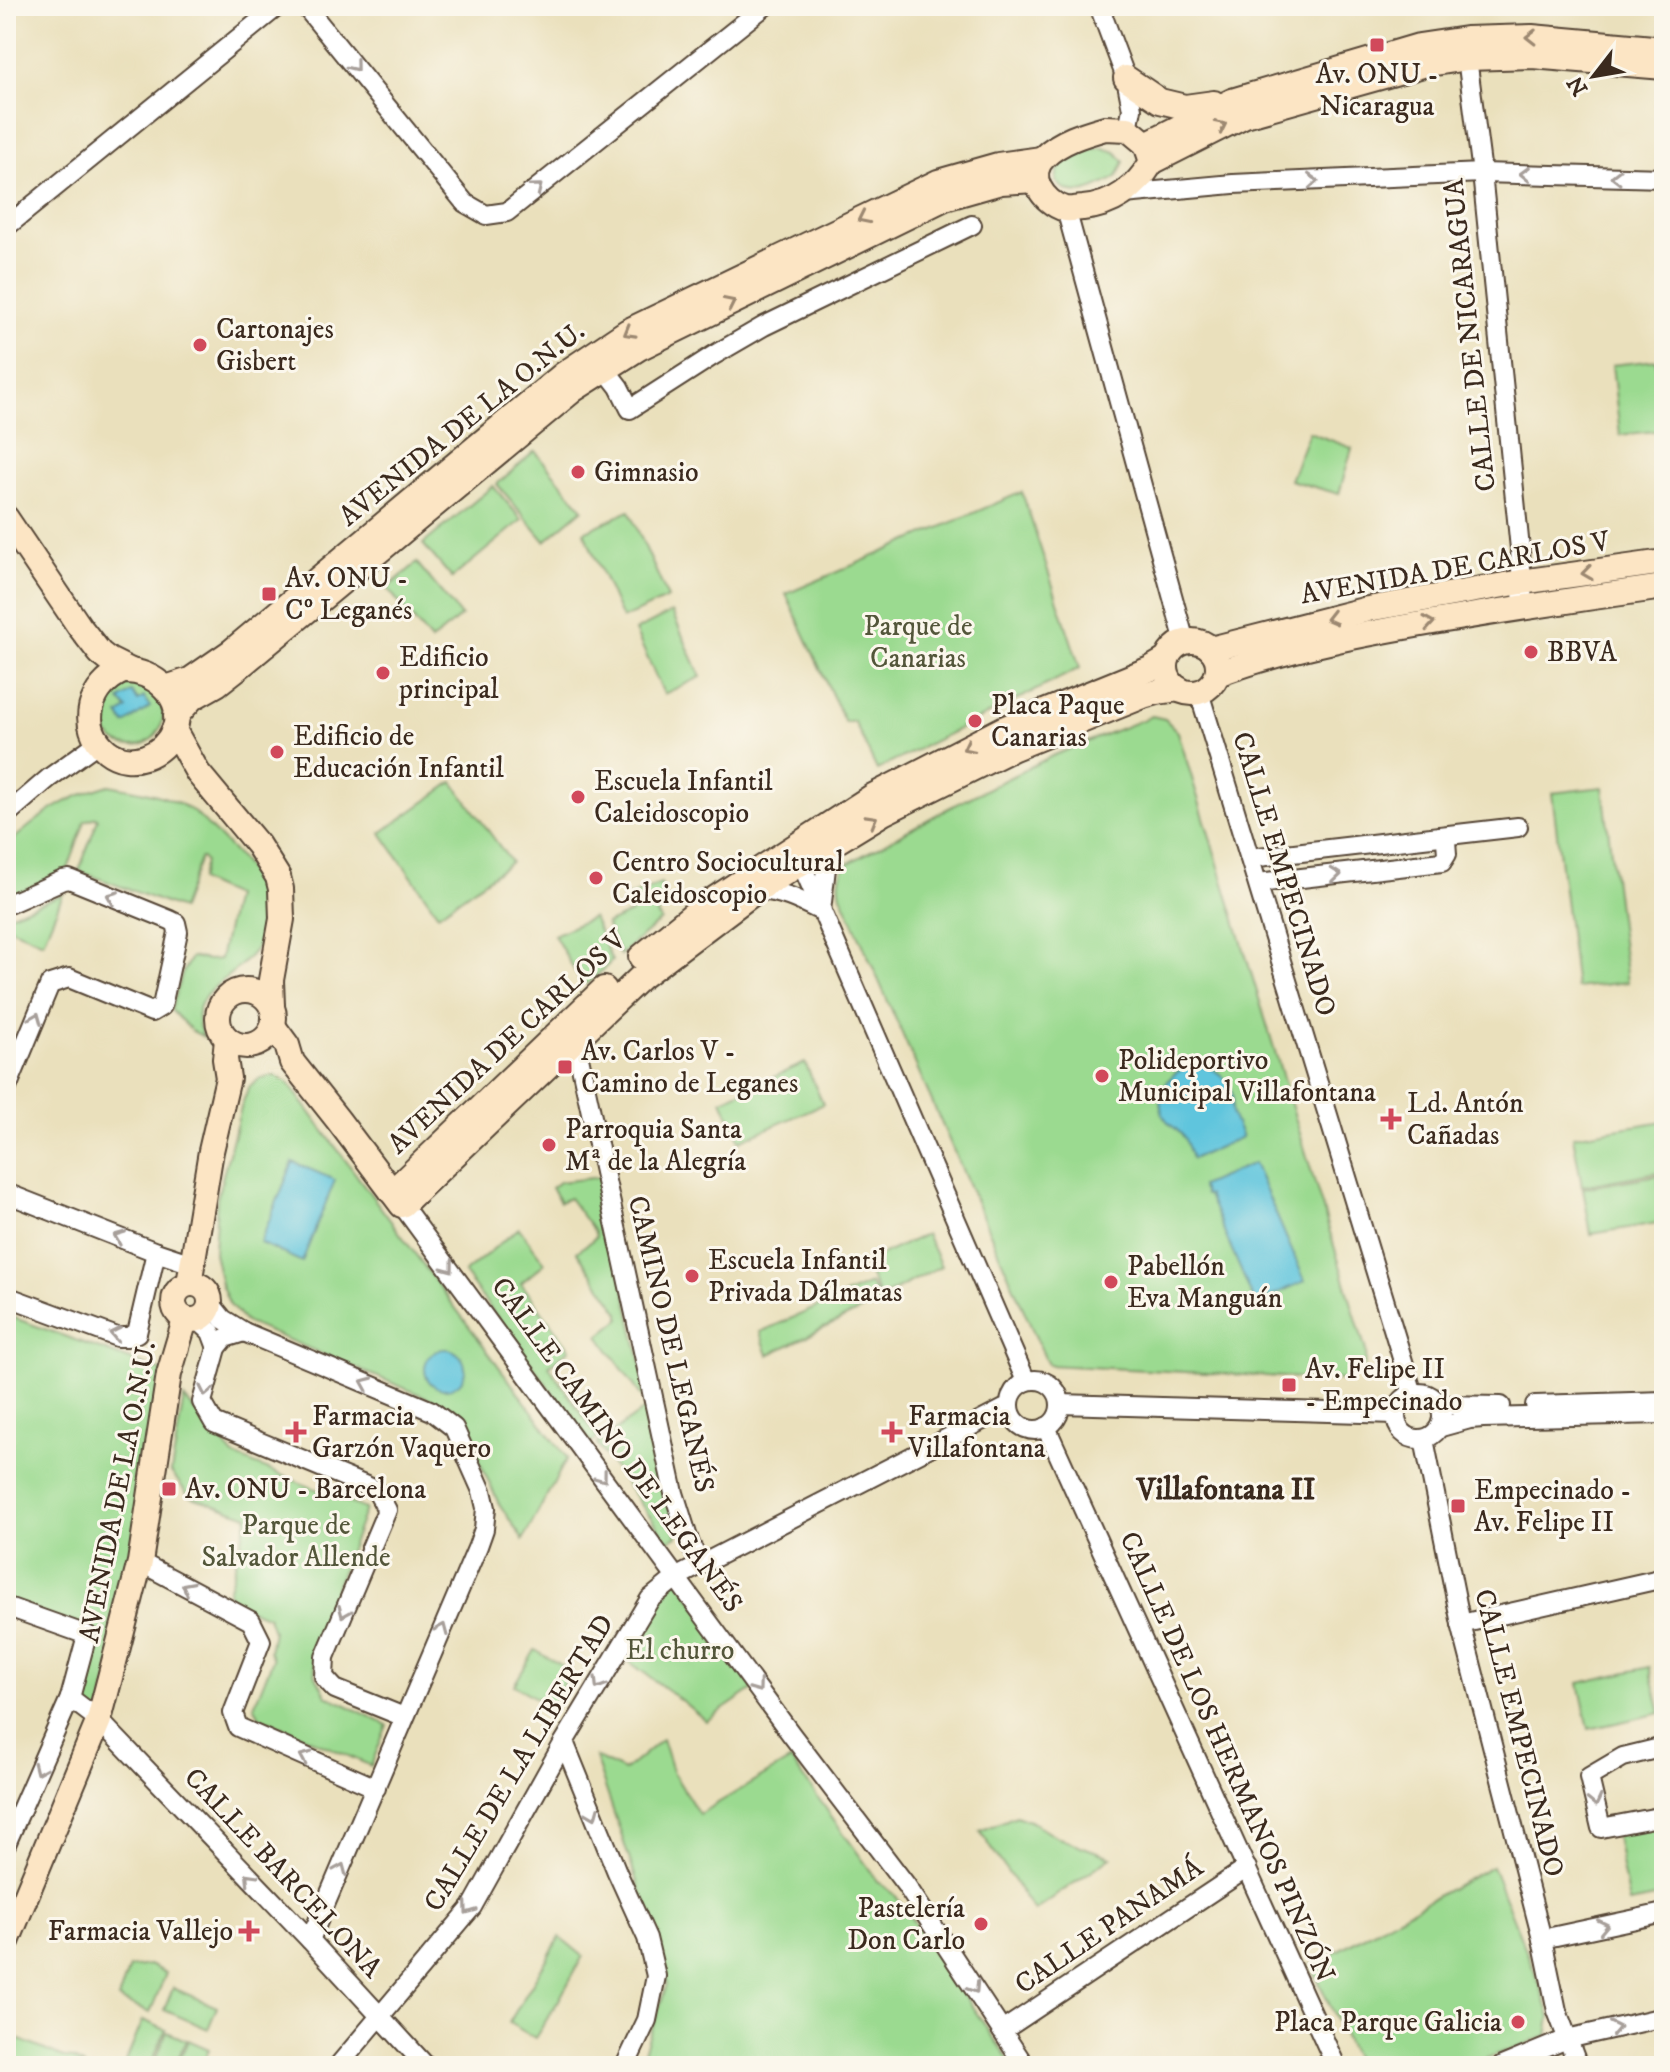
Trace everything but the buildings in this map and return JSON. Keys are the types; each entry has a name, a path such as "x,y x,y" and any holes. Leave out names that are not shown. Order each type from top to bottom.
{"street":[{"path":"6,227 278,6"},
{"path":"305,6 465,203 486,215 507,212 765,6"},
{"path":"1099,6 1126,78 1142,145 1141,179 1124,194 1097,206 1066,209 1048,200 1039,169 1078,136 1105,128 1142,145 1423,65 1467,58 1532,56 1664,67"},
{"path":"1126,78 1160,101 1185,107 1232,101 1419,46 1466,39 1532,37 1664,49"},
{"name":"CALLE DE NICARAGUA","path":"1467,58 1482,173 1520,549 1523,607"},
{"path":"1142,145 1232,101"},
{"name":"AVENIDA DE LA O.N.U.","path":"166,688 190,680 232,651 564,374 628,331 938,182 998,165 1039,169"},
{"name":"AVENIDA DE LA O.N.U.","path":"175,723 192,698 217,684 245,662 573,390 605,369 639,348 945,198 1039,169"},
{"path":"1124,194 1233,184 1482,173 1664,178"},
{"path":"1066,209 1185,642"},
{"name":"AVENIDA DE LA O.N.U.","path":"605,369 630,409 764,326 972,225"},
{"path":"6,518 100,653 131,671 152,676 166,688 171,696 175,723 198,773 258,845 278,877 282,919 264,1030 228,1078"},
{"name":"AVENIDA DE CARLOS V","path":"1211,649 1368,609 1521,582 1664,562"},
{"name":"AVENIDA DE CARLOS V","path":"1217,674 1247,662 1373,632 1664,587"},
{"path":"79,626 95,659 102,685"},
{"path":"1196,641 1211,649 1217,660 1217,674 1209,687 1189,690 1171,681 1167,659 1177,646 1196,641"},
{"name":"AVENIDA DE CARLOS V","path":"397,1198 640,978 757,890 873,796 1005,728 1150,669 1167,659"},
{"path":"131,671 115,675 102,685 91,705 93,732 99,742 113,754 142,759 158,750 175,723"},
{"name":"AVENIDA DE CARLOS V","path":"397,1198 549,1040 631,965 702,907 796,856 836,841 883,813 1014,748 1143,696 1189,690"},
{"name":"CALLE EMPECINADO","path":"1189,690 1258,883 1413,1394"},
{"path":"6,815 49,778 99,742"},
{"path":"158,750 198,773"},
{"path":"1250,858 1518,827"},
{"path":"1258,883 1442,862 1447,854 1446,841 1440,836"},
{"path":"821,911 826,868 836,841"},
{"path":"796,856 1026,1381"},
{"path":"6,905 69,879 170,920 176,923 178,932 162,1006 152,1012 69,978 50,984 6,1090"},
{"path":"757,890 789,895 821,911"},
{"path":"245,991 274,955"},
{"path":"245,991 258,993 266,998 264,1030 245,1046 235,1044 222,1031 218,1021 219,1011 230,996 245,991"},
{"name":"CALLE CAMINO DE LEGANÉS","path":"264,1030 287,1045 292,1062 397,1198 906,1885 1025,2066"},
{"path":"227,1039 225,1059 228,1078 211,1151 191,1274 174,1295 173,1305 177,1314 223,1319 244,1332 432,1411 454,1428 482,1491 486,1508 484,1529 310,1940"},
{"name":"CAMINO DE LEGANÉS","path":"575,1039 674,1493 690,1544 701,1565"},
{"path":"6,1193 156,1252 191,1274"},
{"path":"6,1296 117,1337 128,1337 137,1333 156,1252"},
{"path":"198,1314 211,1332 217,1348"},
{"name":"AVENIDA DE LA O.N.U.","path":"6,1944 99,1720 140,1562 169,1374 198,1314"},
{"path":"244,1332 225,1338 217,1348 202,1402 214,1423 376,1490 387,1510 325,1657 324,1677 335,1689 404,1717"},
{"path":"1038,1380 1049,1384 1057,1393 1060,1404 1054,1421 1037,1430 1019,1425 1010,1409 1013,1392 1026,1381 1038,1380"},
{"path":"1440,1405 1441,1427 1437,1433 1424,1439 1417,1440 1404,1434 1396,1421 1401,1402 1421,1393 1440,1405 1664,1401"},
{"path":"1060,1404 1396,1414"},
{"name":"CALLE DE LA LIBERTAD","path":"338,2066 472,1907 564,1742 650,1599 677,1577 1004,1409 1010,1409"},
{"path":"1441,1427 1470,1419 1664,1414"},
{"name":"CALLE DE LOS HERMANOS PINZÓN","path":"1046,1427 1336,2066"},
{"name":"CALLE EMPECINADO","path":"1424,1439 1461,1624 1542,1939 1557,2011 1578,2066"},
{"path":"140,1562 251,1621 261,1641 233,1713 238,1727 376,1788"},
{"path":"1461,1624 1664,1578"},
{"path":"6,1613 8,1607 87,1635 70,1698 6,1844"},
{"name":"CALLE BARCELONA","path":"70,1698 99,1720 426,2066"},
{"path":"564,1742 647,1938 656,1976 647,2020 625,2066"},
{"path":"1664,1747 1623,1757 1589,1777 1601,1828 1664,1816"},
{"name":"CALLE PANAMÁ","path":"1002,2031 1247,1868"},
{"path":"1542,1939 1664,1913"},
{"path":"1502,2066 1567,2039 1664,2017"}],"green space":[{"path":"1103,148 1116,152 1124,162 1117,177 1078,192 1066,190 1056,181 1066,159 1086,150"},
{"path":"1656,360 1663,430 1620,435 1612,365"},
{"path":"1309,432 1352,448 1339,494 1290,480"},
{"path":"535,451 583,509 545,541 497,484"},
{"path":"493,486 522,520 452,578 423,544"},
{"name":"Parque de Canarias","path":"1022,492 1080,668 877,770 854,721 845,723 786,594"},
{"path":"629,511 668,598 622,619 584,532"},
{"path":"417,563 461,616 431,641 387,588"},
{"path":"672,612 701,677 664,694 635,631"},
{"path":"132,684 154,693 163,715 154,737 132,746 110,737 101,715 110,693"},
{"name":"Polideportivo Municipal Villafontana","path":"1152,716 1165,719 1178,732 1366,1351 1366,1362 1361,1370 1343,1380 1048,1365 841,895 840,879 847,864 1052,756"},
{"path":"453,782 511,862 438,914 381,833"},
{"path":"109,785 162,796 191,810 238,856 260,891 264,904 264,934 248,959 206,995 198,1014 204,1037 192,1031 171,1010 182,974 191,957 220,959 234,896 200,880 205,862 202,858 181,909 79,871 98,819 96,817 85,821 68,869 6,899 6,846 53,809"},
{"path":"1603,787 1627,982 1576,988 1552,793"},
{"path":"661,884 668,902 657,914 661,920 620,955 606,924 631,913 624,898"},
{"path":"63,894 43,942 6,926 6,916"},
{"path":"593,917 612,961 588,984 581,982 554,935"},
{"path":"805,1063 823,1104 740,1141 722,1100"},
{"path":"276,1075 288,1083 567,1458 523,1540 498,1502 455,1409 245,1322 230,1305 221,1284 214,1253 217,1198 249,1087 259,1079"},
{"path":"1664,1121 1664,1171 1582,1186 1573,1136"},
{"path":"1658,1175 1664,1222 1591,1234 1583,1188"},
{"path":"600,1177 649,1400 645,1401 599,1336 620,1319 620,1313 577,1252 596,1237 595,1233 569,1198 560,1202 551,1188 559,1182"},
{"path":"519,1228 545,1263 521,1283 570,1349 549,1366 598,1438 590,1443 464,1273"},
{"path":"926,1234 941,1266 880,1298 864,1263"},
{"path":"870,1284 880,1301 768,1355 760,1332"},
{"name":"Parque de Salvador Allende","path":"6,1315 169,1374 99,1720 76,1695 92,1632 6,1602"},
{"name":"Parque de Salvador Allende","path":"184,1398 234,1456 365,1509 312,1652 316,1676 326,1695 387,1725 371,1766 260,1717 254,1706 273,1659 269,1651 273,1631 268,1617 232,1602 228,1592 248,1516 189,1496 171,1472"},
{"path":"649,1406 677,1536 668,1541 597,1444"},
{"name":"El churro","path":"677,1577 753,1689 706,1721 627,1660 656,1604"},
{"path":"535,1650 571,1671 551,1707 514,1685"},
{"path":"1650,1667 1661,1713 1589,1729 1579,1683"},
{"path":"662,1739 672,1771 699,1814 791,1760 878,1881 895,1895 1013,2066 639,2066 667,1985 653,1929 595,1757 624,1771"},
{"path":"1016,1816 1059,1838 1111,1857 1034,1911 980,1831"},
{"path":"1664,1816 1664,1896 1629,1903 1614,1826"},
{"path":"1492,1866 1541,1988 1550,2017 1547,2036 1465,2066 1358,2066 1311,1965"},
{"path":"560,1937 583,1956 535,2038 509,2023"},
{"path":"149,1965 166,1973 150,2013 118,1999 129,1968"},
{"path":"173,1988 217,2007 208,2029 164,2010"},
{"path":"143,2020 166,2030 150,2066 124,2066"},
{"path":"167,2032 186,2040 175,2066 153,2066"},
{"path":"6,2034 72,2059 85,2066 6,2066"},
{"path":"188,2040 209,2049 202,2066 177,2066"}],"water":[{"path":"132,692 138,701 144,697 150,707 125,724 119,715 127,709 120,700"},
{"path":"1192,1065 1211,1069 1230,1086 1232,1113 1242,1137 1192,1159 1183,1136 1165,1118 1160,1101 1170,1079"},
{"path":"293,1162 335,1180 302,1262 260,1243"},
{"path":"1254,1163 1305,1281 1255,1303 1208,1195 1201,1186"},
{"path":"445,1349 459,1355 465,1369 459,1383 445,1389 431,1383 425,1369 431,1355"}],"place":[{"name":"Av. ONU - Nicaragua","path":"1377,45"},
{"name":"Cartonajes Gisbert","path":"200,345"},
{"name":"Gimnasio","path":"578,472"},
{"name":"Av. ONU - Cº Leganés","path":"269,594"},
{"name":"BBVA","path":"1531,652"},
{"name":"Edificio principal","path":"383,673"},
{"name":"Placa Paque Canarias","path":"975,721"},
{"name":"Edificio de Educación Infantil","path":"277,752"},
{"name":"Escuela Infantil Caleidoscopio","path":"578,797"},
{"name":"Centro Sociocultural Caleidoscopio","path":"596,878"},
{"name":"Av. Carlos V - Camino de Leganes","path":"565,1067"},
{"name":"Polideportivo Municipal Villafontana","path":"1102,1076"},
{"name":"Ld. Antón Cañadas","path":"1391,1119"},
{"name":"Parroquia Santa Mª de la Alegría","path":"549,1145"},
{"name":"Escuela Infantil Privada Dálmatas","path":"692,1276"},
{"name":"Pabellón Eva Manguán","path":"1111,1282"},
{"name":"Av. Felipe II - Empecinado","path":"1289,1385"},
{"name":"Farmacia Garzón Vaquero","path":"296,1432"},
{"name":"Farmacia Villafontana","path":"892,1432"},
{"name":"Av. ONU - Barcelona","path":"169,1489"},
{"name":"Empecinado - Av. Felipe II","path":"1458,1506"},
{"name":"Pastelería Don Carlo","path":"981,1924"},
{"name":"Farmacia Vallejo","path":"249,1931"},
{"name":"Placa Parque Galicia","path":"1518,2022"}],"district":[{"name":"Villafontana II","path":"1226,1490"}]}
